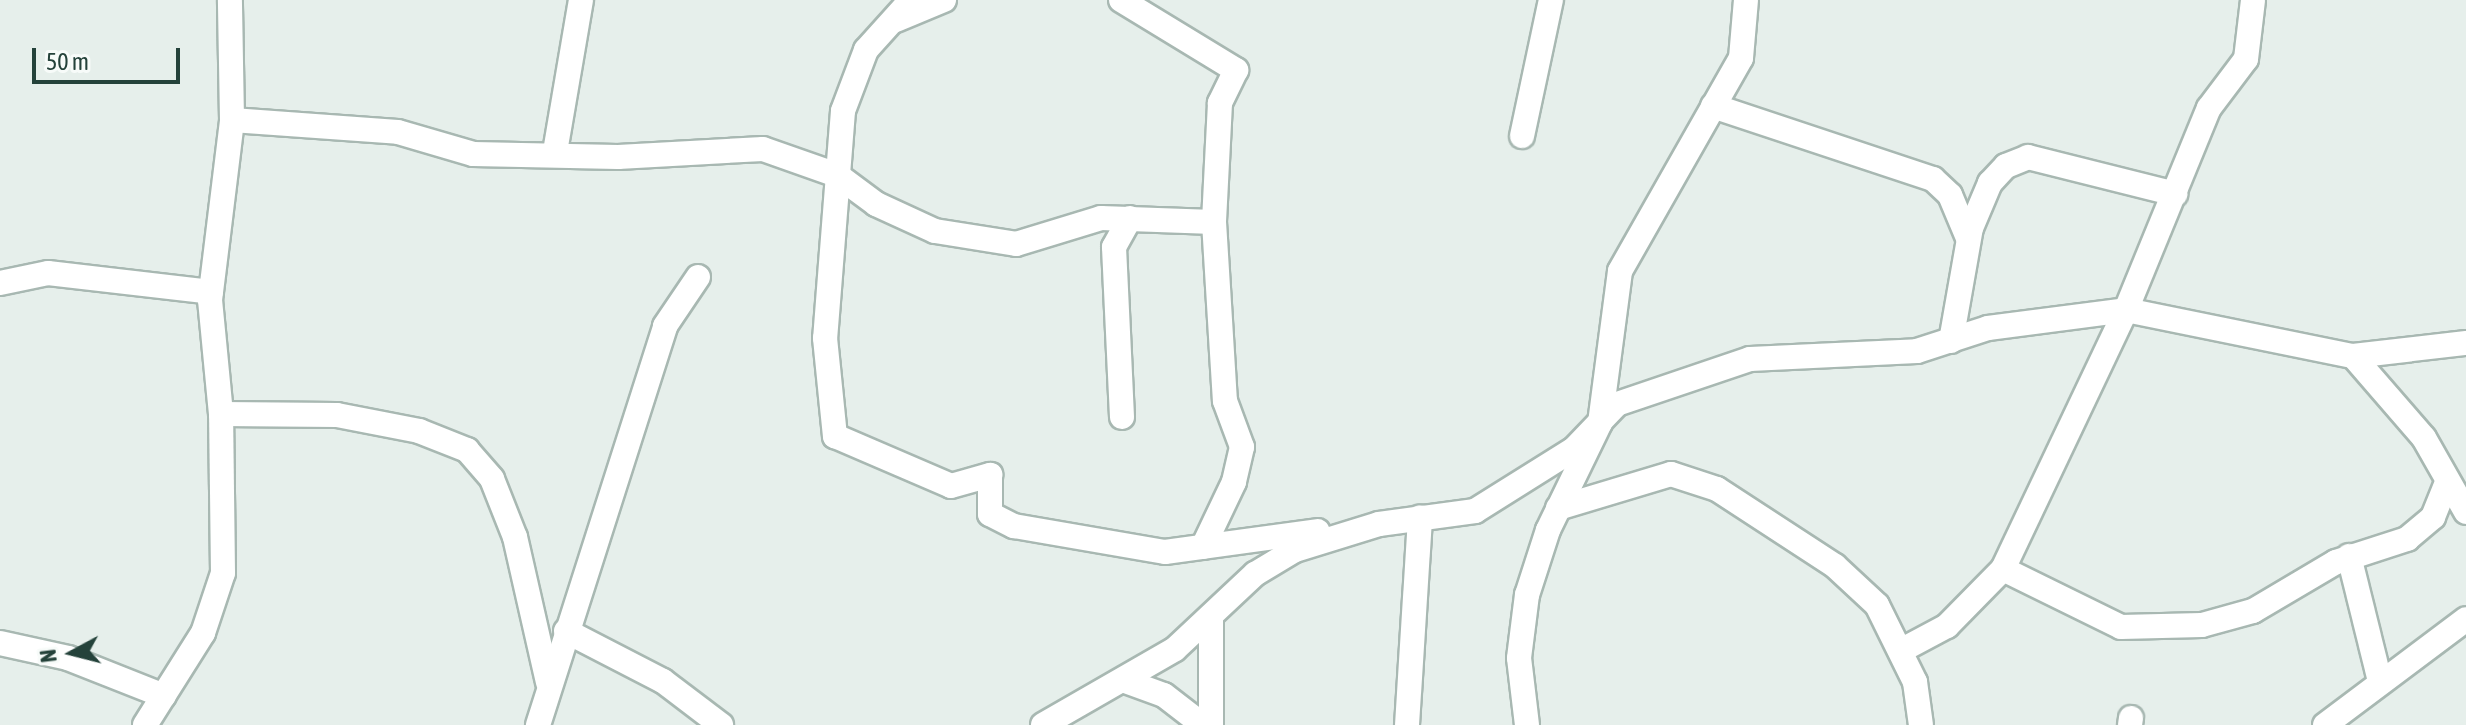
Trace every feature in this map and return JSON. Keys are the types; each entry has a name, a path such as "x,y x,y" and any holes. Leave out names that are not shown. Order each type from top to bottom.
{"street":[{"path":"145,725 164,696 220,591 221,414 211,292 232,120 230,0"},
{"path":"555,152 581,0"},
{"path":"911,0 856,67 837,175 825,338 837,438 951,486 990,475 988,510 1000,522 1165,552 1348,531 1493,503 1574,449 1617,404 1771,354 1917,351 1998,326 2126,310 2353,356 2466,343"},
{"path":"890,23 944,0"},
{"path":"1121,0 1200,55 1235,67 1220,103 1214,222 1225,401 1242,447 1234,482 1203,547"},
{"path":"1522,136 1551,0"},
{"path":"1527,725 1521,628 1532,573 1558,508 1600,423 1620,271 1713,106 1747,37 1746,0"},
{"path":"1902,650 1947,626 2003,569 2126,310 2213,101 2246,59 2253,0"},
{"path":"1713,106 1933,179 1950,195 1968,238"},
{"path":"232,120 398,132 471,154 555,152 618,157 743,146 837,175 876,204 965,237 1036,243 1093,220 1130,218 1214,222"},
{"path":"1951,341 1968,238 1990,183 2018,159 2175,194"},
{"path":"1122,417 1114,247 1130,218"},
{"path":"0,283 54,273 211,292"},
{"path":"538,725 548,682 665,326 698,277"},
{"path":"2353,356 2424,438 2446,485 2466,512"},
{"path":"221,414 337,415 419,431 467,450 492,479 510,525 548,682"},
{"path":"1558,508 1668,474 1692,477 1843,573 1877,605 1902,650 1921,725"},
{"path":"2003,569 2121,627 2169,627 2253,611 2349,556 2420,530 2446,485"},
{"path":"1407,725 1420,517"},
{"path":"1043,725 1175,649 1263,569 1348,531"},
{"path":"2349,556 2380,681"},
{"path":"1211,618 1211,725"},
{"path":"2325,725 2466,619"},
{"path":"566,631 663,681 721,725"},
{"path":"0,643 68,658 164,696"},
{"path":"1128,682 1164,695 1203,725"}]}
